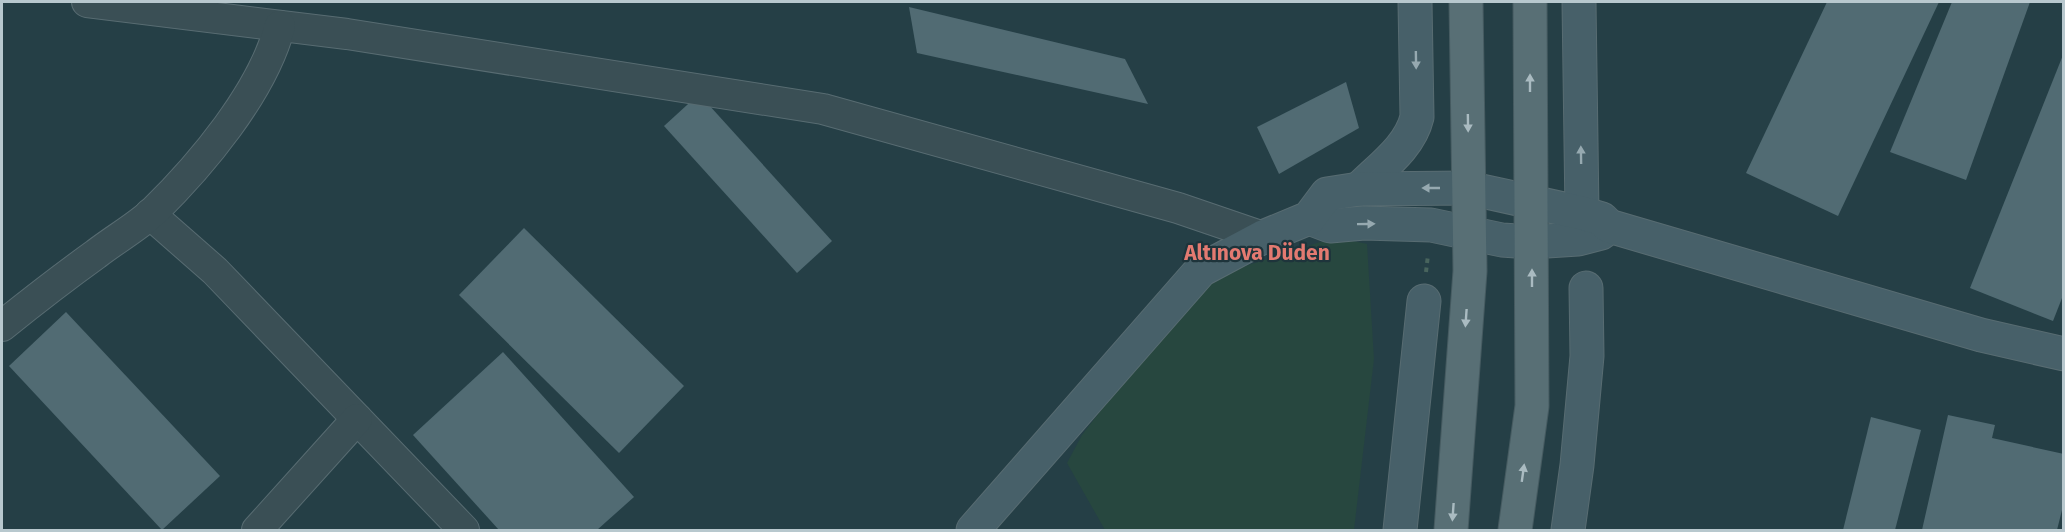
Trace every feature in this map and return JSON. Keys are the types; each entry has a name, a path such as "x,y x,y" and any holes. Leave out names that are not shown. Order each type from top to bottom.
{"main road":[{"path":"1451,531 1470,271 1466,2"},
{"path":"1515,531 1532,406 1530,2"}],"street":[{"path":"87,2 348,34 823,109 1178,208 1263,237"},
{"path":"1359,189 1404,145 1415,128 1417,117 1415,2"},
{"path":"1309,219 1330,226 1364,223 1431,225 1502,240 1531,242 1578,238 1601,233 1596,220 1579,2"},
{"path":"2,326 150,214 195,166 244,105 274,47 280,26"},
{"path":"973,531 1202,270 1263,237 1309,219 1327,194 1359,189 1468,188 1531,201 1981,335 2064,354"},
{"path":"150,214 215,271 464,531"},
{"path":"1568,531 1577,465 1587,356 1586,288"},
{"path":"1400,531 1424,301"},
{"path":"257,531 357,419"}],"path":[{"path":"1424,301 1431,225"}],"green space":[{"path":"1336,237 1367,244 1374,359 1354,530 1105,530 1067,463 1082,435 1201,280"}],"building":[{"path":"1827,2 1939,2 1838,216 1746,173"},
{"path":"1952,2 2030,2 1966,180 1890,152"},
{"path":"909,7 1125,59 1148,104 917,53"},
{"path":"2063,55 2064,293 2053,321 1970,288"},
{"path":"1346,82 1359,128 1279,174 1257,127"},
{"path":"699,94 832,241 797,273 664,126"},
{"path":"524,228 684,386 619,453 459,295"},
{"path":"66,312 220,476 162,530 9,366"},
{"path":"503,352 634,497 597,530 499,530 413,435"},
{"path":"1948,415 1995,425 1992,438 2064,454 2064,502 2057,530 1922,530"},
{"path":"1871,417 1921,430 1895,530 1843,530"}],"district":[{"name":"Altınova Düden","path":"1257,253"}]}
